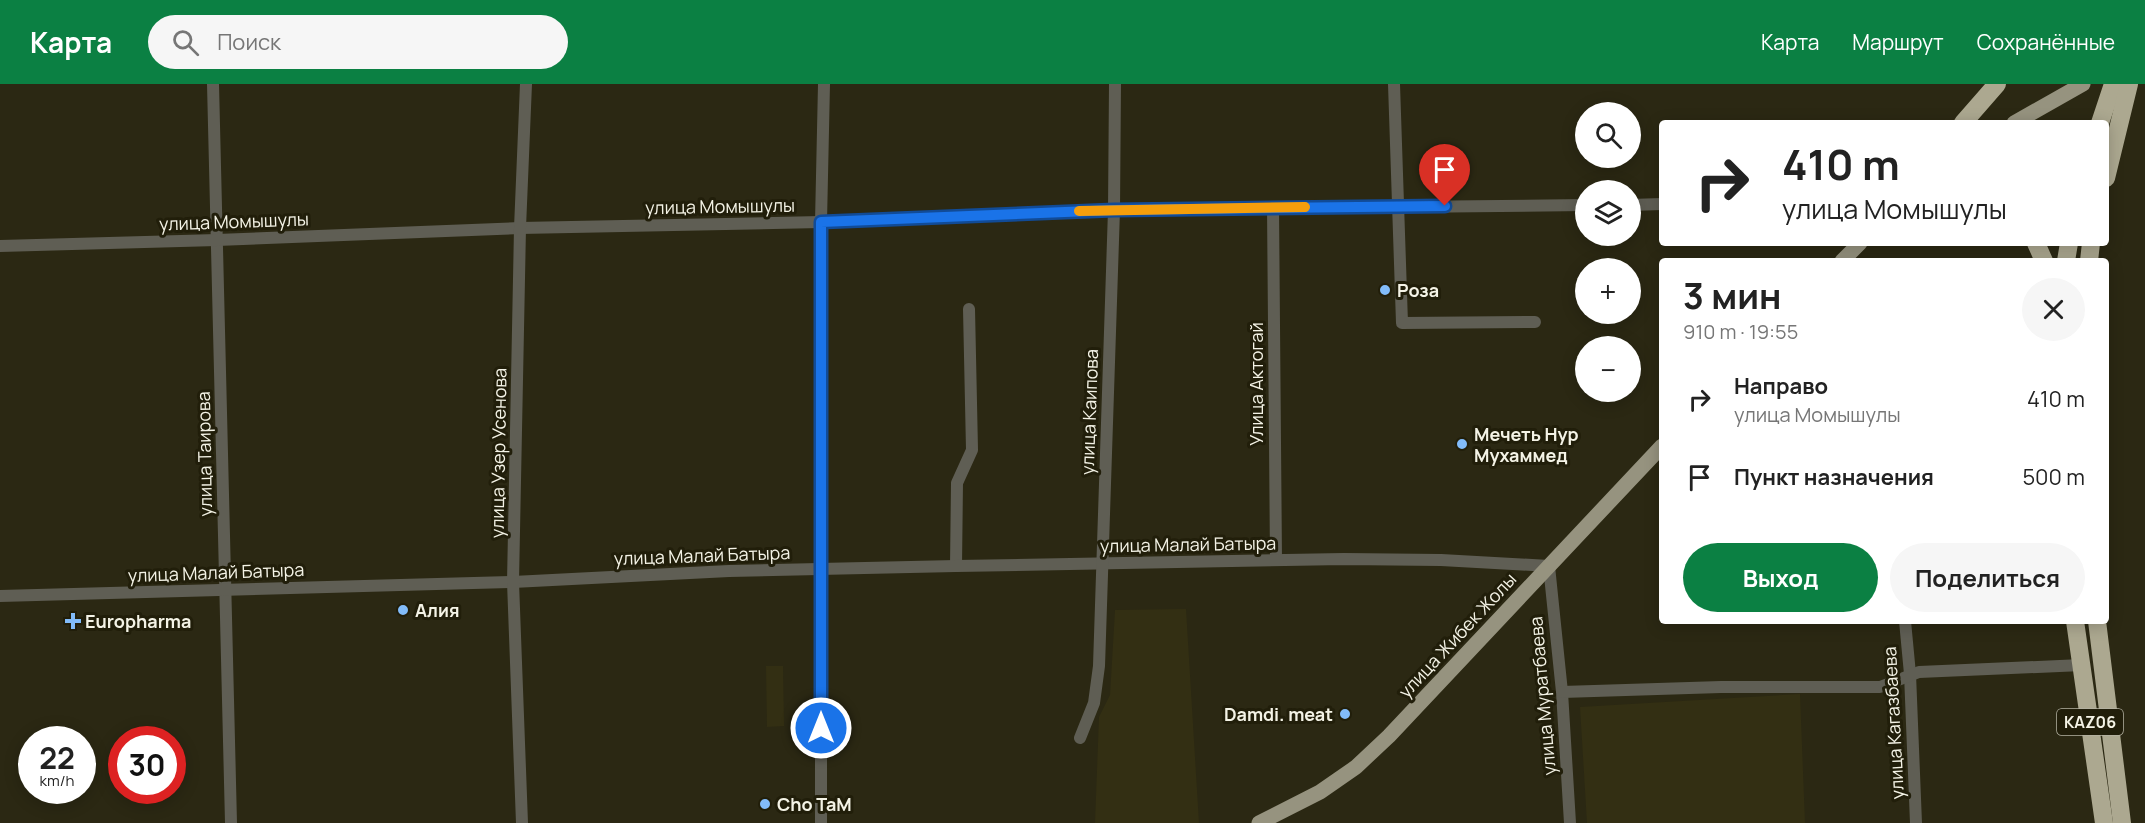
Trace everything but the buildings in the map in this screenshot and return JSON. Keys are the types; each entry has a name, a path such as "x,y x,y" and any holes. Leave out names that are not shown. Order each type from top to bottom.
{"highway":[{"path":"1966,120 1997,84"},
{"path":"2101,120 2113,84"},
{"path":"2109,166 2129,84"},
{"name":"KAZ06","path":"2075,624 2104,823"},
{"name":"KAZ06","path":"2097,624 2122,823"}],"main road":[{"path":"2019,120 2081,85"},
{"path":"1845,258 1857,246"},
{"name":"улица Жибек Жолы","path":"1259,823 1320,792 1356,767 1389,736 1659,449"}],"street":[{"name":"улица Таирова","path":"213,84 231,823"},
{"name":"улица Узер Усенова","path":"522,823 513,582 520,228 526,84"},
{"path":"821,823 821,222 824,84"},
{"name":"улица Каипова","path":"1080,738 1094,703 1099,666 1114,210 1115,84"},
{"path":"1394,84 1402,323 1535,322"},
{"path":"1641,205 1659,204"},
{"name":"улица Момышулы","path":"0,246 520,228 821,222 1114,210 1575,205"},
{"name":"Улица Актогай","path":"1273,207 1276,560"},
{"path":"956,566 957,483 972,450 969,309"},
{"name":"улица Малай Батыра","path":"0,596 513,582 820,568 1344,558 1441,560 1549,567"},
{"name":"улица Муратбаева","path":"1549,567 1562,692 1570,823"},
{"name":"улица Кагазбаева","path":"1905,624 1910,674 1916,823"},
{"path":"1562,692 1721,687 1880,687 1919,672 2082,665"}],"shaded area":[{"path":"1186,609 1199,823 1095,823 1099,717 1110,695 1115,610"},
{"path":"766,666 783,666 784,726 767,727"},
{"path":"1800,694 1805,823 1587,823 1580,707"}],"slow traffic":[{"path":"1079,211 1305,207"}],"place":[{"name":"Роза","path":"1385,290"},
{"name":"Мечеть Нур Мухаммед","path":"1462,444"},
{"name":"Алия","path":"403,610"},
{"name":"Europharma","path":"73,621"},
{"name":"Damdi. meat","path":"1345,714"},
{"name":"Cho TaM","path":"765,804"}],"route":[{"path":"821,728 821,222 1114,210 1445,206"}]}
